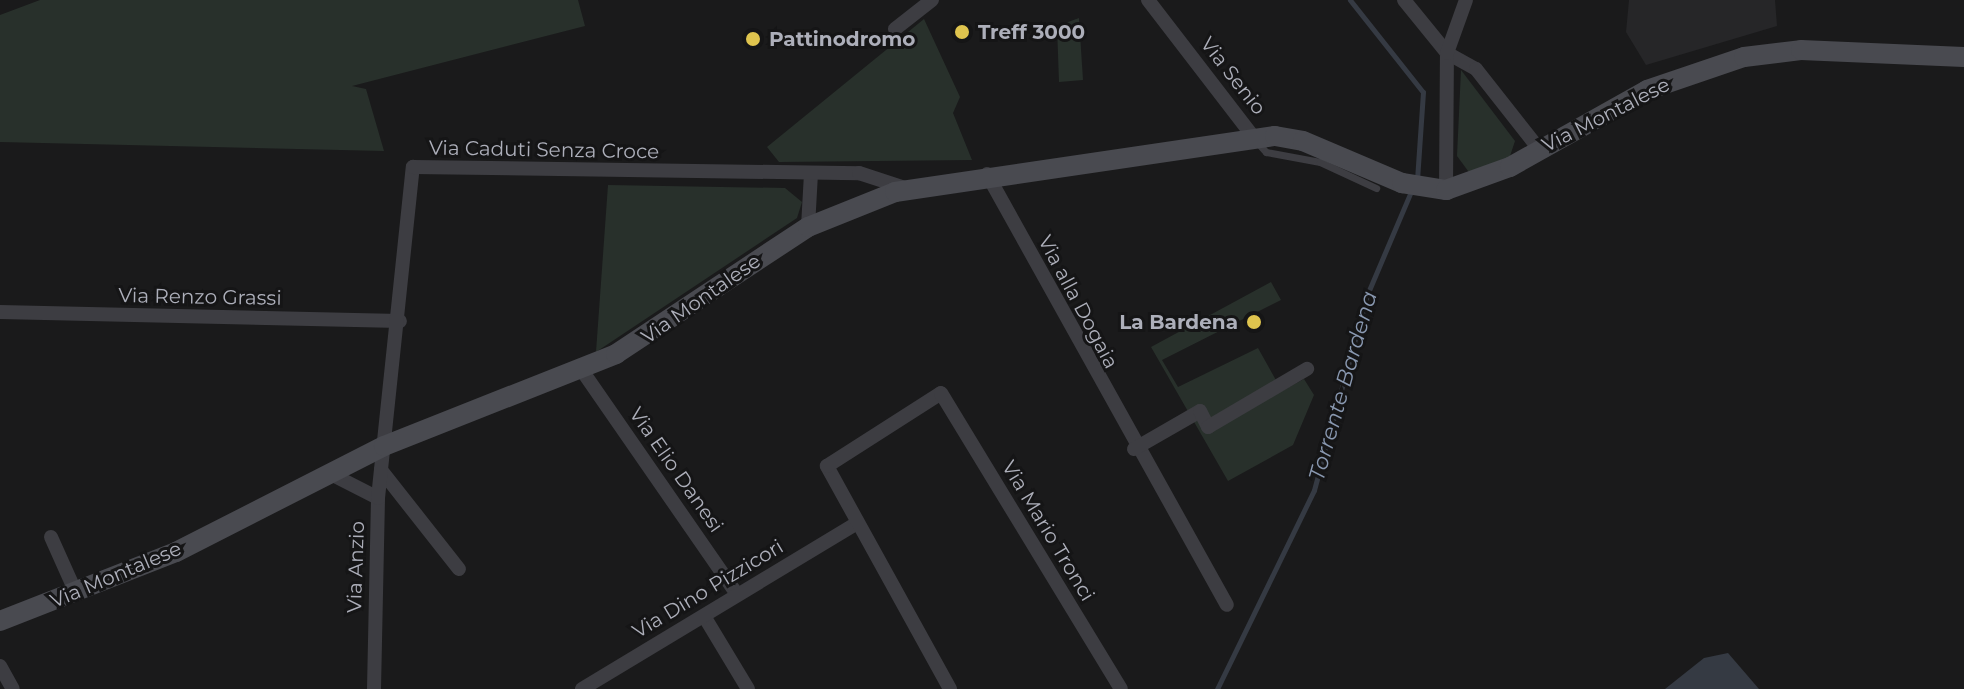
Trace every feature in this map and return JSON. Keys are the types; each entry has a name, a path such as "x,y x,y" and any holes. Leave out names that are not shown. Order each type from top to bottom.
{"street":[{"path":"895,29 932,0"},
{"name":"Via Senio","path":"1148,0 1255,139"},
{"path":"1404,0 1447,53 1476,69 1539,149"},
{"path":"1438,190 1447,53 1466,0"},
{"name":"Via Montalese","path":"0,621 76,593 384,446 581,369 660,329 808,227 908,189 987,174 1173,156 1255,139 1303,141 1402,183 1438,190 1539,149 1647,90 1744,57 1801,50 1964,57"},
{"name":"Via Caduti Senza Croce","path":"384,446 400,321 413,167 874,175 908,189"},
{"path":"808,227 811,174"},
{"name":"Via alla Dogaia","path":"987,174 1134,449 1227,605"},
{"name":"Via Renzo Grassi","path":"0,312 400,321"},
{"name":"Via Elio Danesi","path":"581,369 737,594"},
{"path":"1134,449 1200,411 1208,427 1307,369"},
{"name":"Via Mario Tronci","path":"855,524 827,466 941,393 1121,689"},
{"name":"Via Anzio","path":"374,689 378,498 384,446"},
{"path":"381,470 459,569"},
{"path":"328,472 378,498"},
{"path":"855,524 950,689"},
{"name":"Via Dino Pizzicori","path":"582,689 855,524"},
{"path":"51,537 76,593"},
{"path":"704,616 748,689"},
{"path":"0,666 13,689"}],"lane":[{"path":"1255,139 1266,152 1320,162 1376,188"}],"shaded area":[{"path":"40,0 578,0 585,26 352,86 366,89 384,151 0,142 0,15"},
{"path":"1629,0 1775,0 1777,26 1646,65 1626,32"},
{"path":"1079,18 1083,80 1059,82 1057,26"},
{"path":"924,19 960,97 953,113 972,160 779,162 767,147"},
{"path":"1461,70 1515,141 1510,156 1471,175 1457,156"},
{"path":"608,185 785,188 802,202 797,218 596,352"},
{"path":"1271,282 1281,300 1162,360 1178,387 1258,348 1282,391 1304,379 1314,395 1293,445 1228,481 1151,347"},
{"path":"1728,653 1759,689 1665,689 1704,658"}],"waterway":[{"name":"Torrente Bardena","path":"1350,0 1423,92 1417,181"},
{"name":"Torrente Bardena","path":"1217,689 1314,490 1367,295 1412,189"}],"place":[{"name":"Treff 3000","path":"962,32"},
{"name":"Pattinodromo","path":"753,39"},
{"name":"La Bardena","path":"1254,322"}]}
